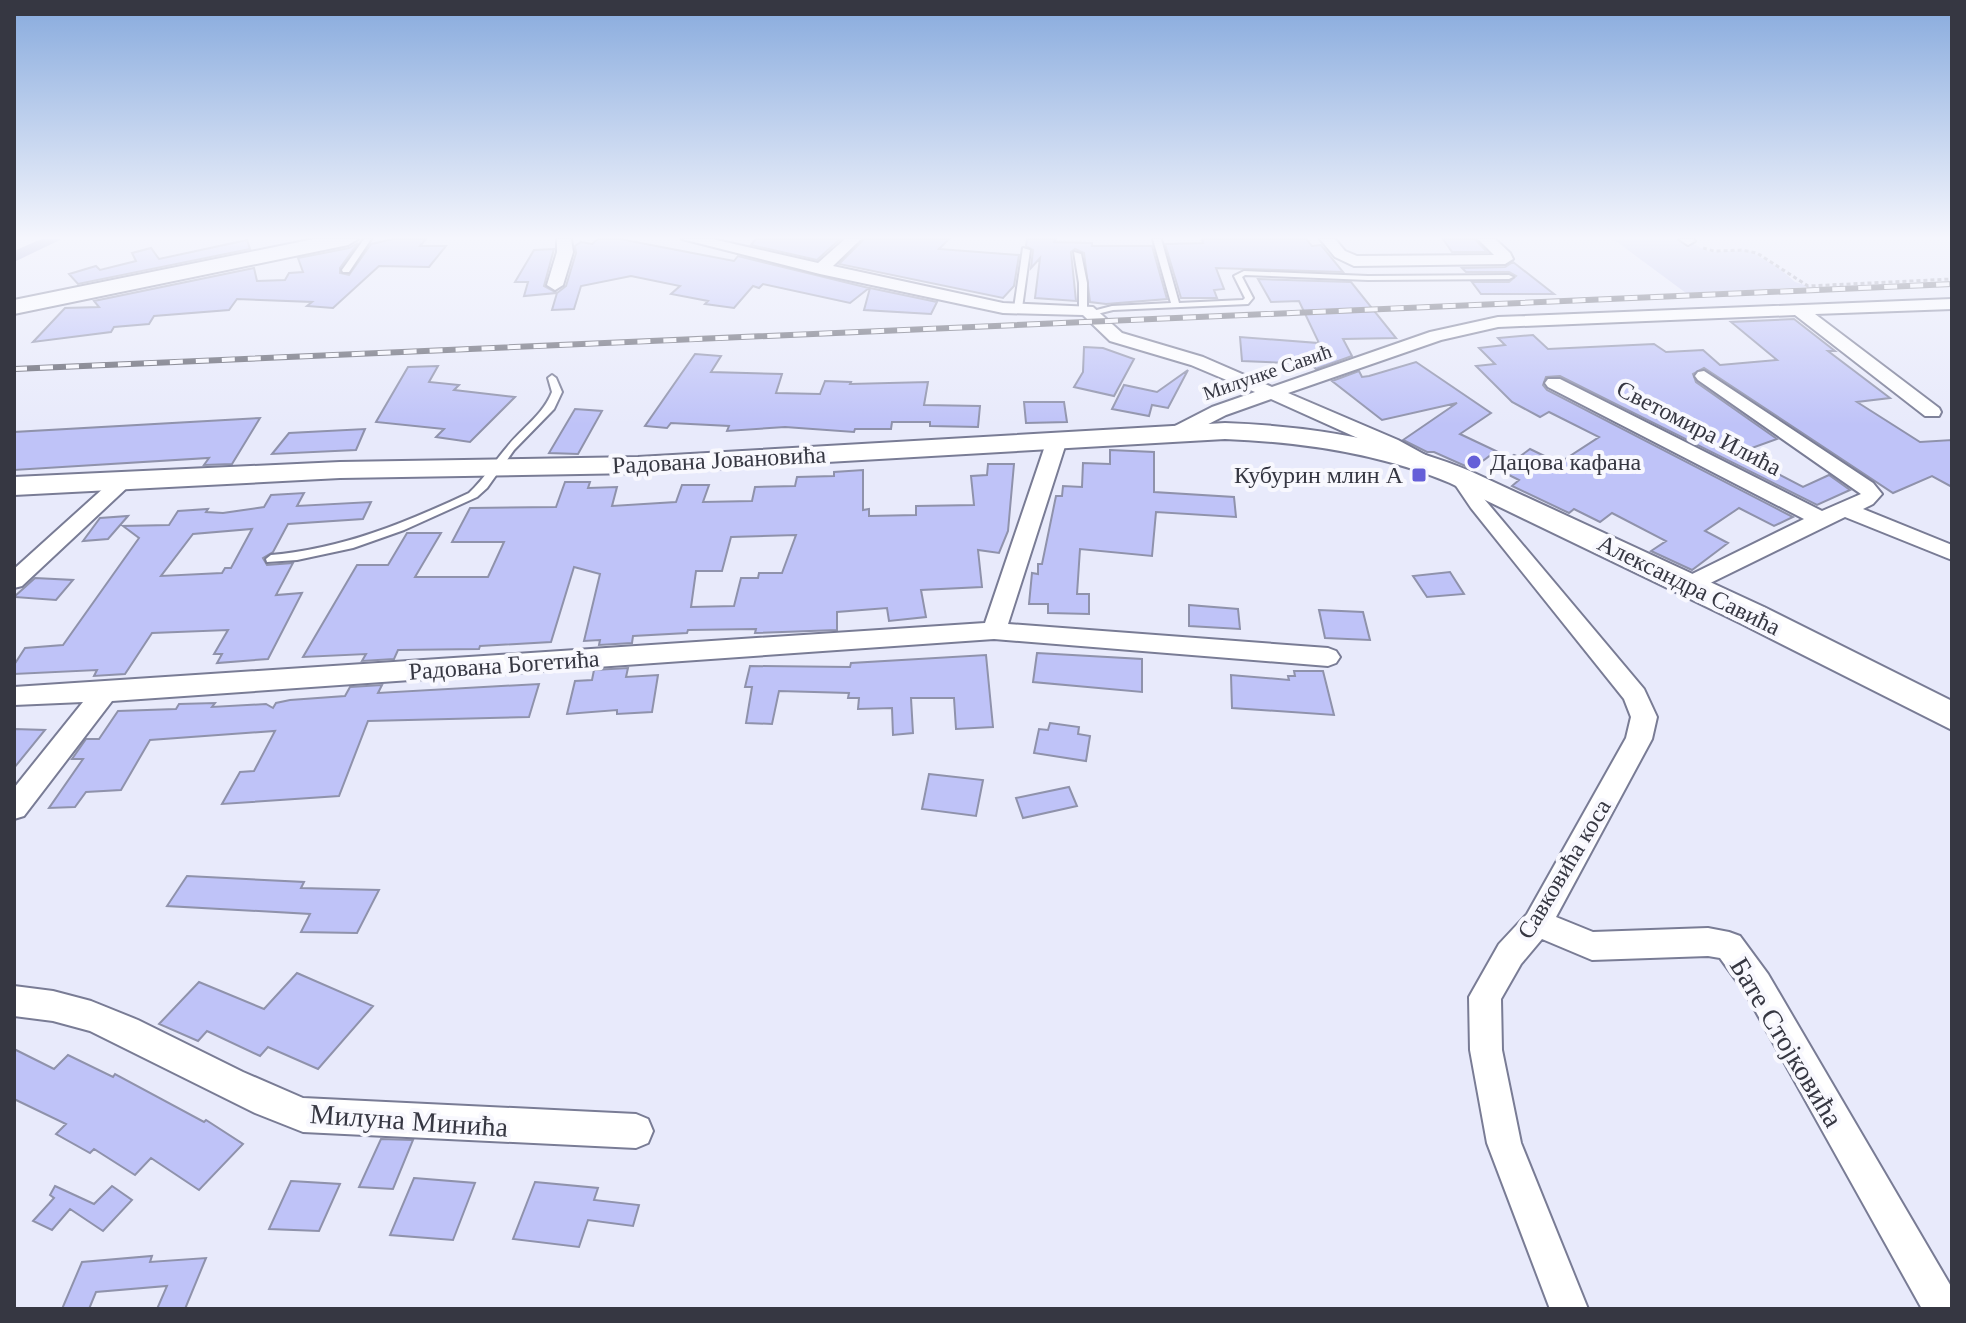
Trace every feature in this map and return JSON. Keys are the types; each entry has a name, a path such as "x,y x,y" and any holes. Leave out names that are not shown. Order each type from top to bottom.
{"main road":[{"path":"14,307 45,301"},
{"name":"Радована Јовановића","path":"14,486 327,470 671,464 1178,432 1290,434 1422,461"},
{"name":"Александра Савића","path":"1422,461 1688,585 1952,717"}],"street":[{"path":"975,301 1010,308 1087,311 1116,337 1177,353 1391,444 1422,461"},
{"name":"Милунке Савић","path":"1178,432 1219,411 1436,336 1498,322 1949,306"},
{"path":"1799,310 1932,412"},
{"name":"Светомира Илића","path":"1688,585 1866,500 1872,494 1704,376"},
{"name":"Светомира Илића","path":"1554,383 1821,519"},
{"path":"994,631 1057,440"},
{"name":"Савковића коса","path":"1460,477 1478,504 1635,695 1644,717 1639,739 1537,923 1510,954 1485,997 1486,1050 1504,1143 1569,1309"},
{"path":"14,581 124,480"},
{"path":"1845,509 1952,553"},
{"name":"Радована Богетића","path":"14,696 994,631 1328,657"},
{"path":"14,808 105,692"},
{"name":"Бате Стојковића","path":"1537,923 1592,946 1708,942 1729,946 1757,984 1943,1309"},
{"name":"Милуна Минића","path":"14,1001 73,1009 125,1028 271,1104 303,1115 636,1131"}],"lane":[{"path":"1010,308 1012,301"},
{"path":"1086,301 1087,311 1246,301"},
{"path":"1175,301 1176,305"},
{"path":"271,559 317,554 357,544 473,495 553,403 557,392 552,378"}],"building":[{"path":"94,301 236,301 229,310 154,316 149,324 114,327 111,332 33,342 65,308 99,307"},
{"path":"281,301 341,301 333,308 307,306 312,302"},
{"path":"555,301 577,301 574,309 552,310"},
{"path":"708,301 740,301 734,308 705,304"},
{"path":"867,301 937,302 931,314 864,310"},
{"path":"1090,301 1146,301 1106,304"},
{"path":"1270,301 1366,301 1396,338 1343,339 1352,356 1316,369 1311,364 1242,361 1240,337 1319,343 1299,301"},
{"path":"1794,319 1835,351 1828,351 1890,398 1857,402 1920,442 1952,440 1952,487 1932,476 1893,493 1704,368 1693,374 1696,382 1777,439 1738,453 1803,487 1829,475 1850,490 1817,505 1560,376 1546,377 1543,385 1547,390 1793,517 1774,526 1739,508 1705,531 1728,543 1692,570 1651,551 1666,541 1612,513 1600,522 1574,509 1569,513 1512,486 1519,480 1495,468 1530,449 1559,463 1599,437 1549,412 1540,417 1512,402 1476,366 1495,364 1479,348 1505,345 1498,338 1533,335 1548,349 1654,344 1666,352 1703,350 1720,365 1777,360 1731,322"},
{"path":"1084,347 1103,348 1134,359 1114,396 1074,387 1083,372"},
{"path":"695,354 721,356 711,372 782,374 776,393 820,394 825,381 850,384 928,382 924,405 980,406 978,427 892,422 891,429 855,429 854,432 785,427 727,431 729,426 671,423 667,428 645,426"},
{"path":"1416,362 1491,413 1460,434 1496,451 1472,469 1403,440 1457,403 1382,420 1332,381 1359,371 1362,377 1369,376"},
{"path":"438,366 429,382 459,385 454,390 515,397 470,442 436,437 444,429 376,422 408,367"},
{"path":"1188,370 1168,408 1152,405 1149,416 1112,409 1124,385 1157,392"},
{"path":"1024,402 1064,402 1067,422 1026,423"},
{"path":"575,409 602,411 578,454 549,453"},
{"path":"260,418 232,464 204,465 209,458 14,470 14,432"},
{"path":"365,429 356,450 272,454 289,433"},
{"path":"1110,450 1154,452 1154,492 1234,497 1236,517 1156,512 1152,556 1080,549 1077,594 1089,594 1089,614 1048,613 1048,604 1029,604 1032,573 1038,574 1038,564 1042,564 1056,496 1062,496 1063,486 1082,487 1083,463 1110,464"},
{"path":"988,464 1014,464 1008,531 999,553 978,550 982,587 921,590 926,617 889,621 887,608 837,612 837,630 755,633 756,629 688,630 687,633 633,636 632,643 599,645 600,640 584,641 600,574 574,567 551,642 480,646 479,649 398,650 394,659 362,661 366,654 303,657 357,565 388,565 407,533 441,533 415,577 488,577 504,542 452,542 470,508 556,507 565,482 590,482 588,488 617,487 612,506 676,502 682,485 709,485 703,502 752,501 755,487 795,486 797,477 834,476 834,472 863,470 863,510 869,509 869,516 916,515 916,506 974,505 971,476 987,475","holes":["796,535 782,573 759,573 758,578 741,578 734,606 691,607 696,571 722,571 731,537"]},
{"path":"304,493 297,506 371,502 363,519 288,524 273,552 263,558 267,565 293,563 276,595 302,593 268,659 217,663 222,654 214,654 228,630 152,633 125,674 94,676 97,670 14,674 14,665 25,648 63,645 139,538 123,526 169,525 178,511 208,509 206,512 223,513 264,507 271,495","holes":["252,529 231,568 225,568 222,573 161,576 193,534"]},
{"path":"128,516 108,539 83,541 100,518"},
{"path":"1450,572 1464,594 1427,597 1413,576"},
{"path":"35,578 73,580 56,600 14,597"},
{"path":"1189,605 1238,609 1240,629 1189,626"},
{"path":"1319,610 1363,612 1370,640 1325,638"},
{"path":"1037,653 1142,659 1142,692 1033,682"},
{"path":"986,655 993,727 956,729 954,698 911,698 913,733 893,735 892,708 858,709 859,698 848,698 849,693 779,691 772,724 746,723 752,687 745,687 750,666 850,667 851,663"},
{"path":"628,668 626,677 658,675 652,712 617,714 617,710 567,714 575,681 592,680 594,670"},
{"path":"1294,671 1323,671 1334,715 1232,708 1231,675 1289,680 1288,676 1295,676"},
{"path":"539,684 529,717 368,721 339,796 222,804 240,772 254,771 275,731 150,740 121,790 86,792 75,807 49,808 83,759 72,759 86,739 99,739 118,711 176,709 179,704 215,703 212,707 266,704 273,708 276,703 290,700 345,696 350,687 382,685 378,693"},
{"path":"1050,723 1079,727 1078,734 1090,736 1086,761 1034,753 1039,729 1048,730"},
{"path":"14,729 45,730 14,768"},
{"path":"929,774 983,780 976,816 922,809"},
{"path":"1069,787 1077,806 1023,818 1016,798"},
{"path":"187,876 304,882 301,888 379,890 357,933 301,932 310,914 167,906"},
{"path":"297,973 373,1006 318,1069 268,1047 260,1056 207,1031 198,1041 159,1024 199,982 264,1009"},
{"path":"14,1049 54,1069 68,1055 113,1077 115,1074 204,1122 206,1120 243,1144 199,1190 151,1158 135,1175 94,1149 90,1153 56,1134 66,1124 14,1099"},
{"path":"381,1139 413,1140 393,1189 359,1187"},
{"path":"414,1178 475,1183 453,1240 390,1235"},
{"path":"291,1181 340,1184 319,1231 269,1229"},
{"path":"535,1182 598,1188 594,1200 639,1205 633,1226 588,1220 579,1247 513,1239"},
{"path":"55,1186 94,1204 112,1186 132,1200 103,1231 70,1209 52,1230 33,1221 54,1198 50,1195"},
{"path":"152,1256 150,1262 206,1258 185,1309 157,1309 167,1286 96,1292 89,1309 62,1309 82,1262"}],"railway":[{"path":"14,369 1570,301"}],"place":[{"name":"Дацова кафана","path":"1474,462"},
{"name":"Кубурин млин А","path":"1419,475"}]}
